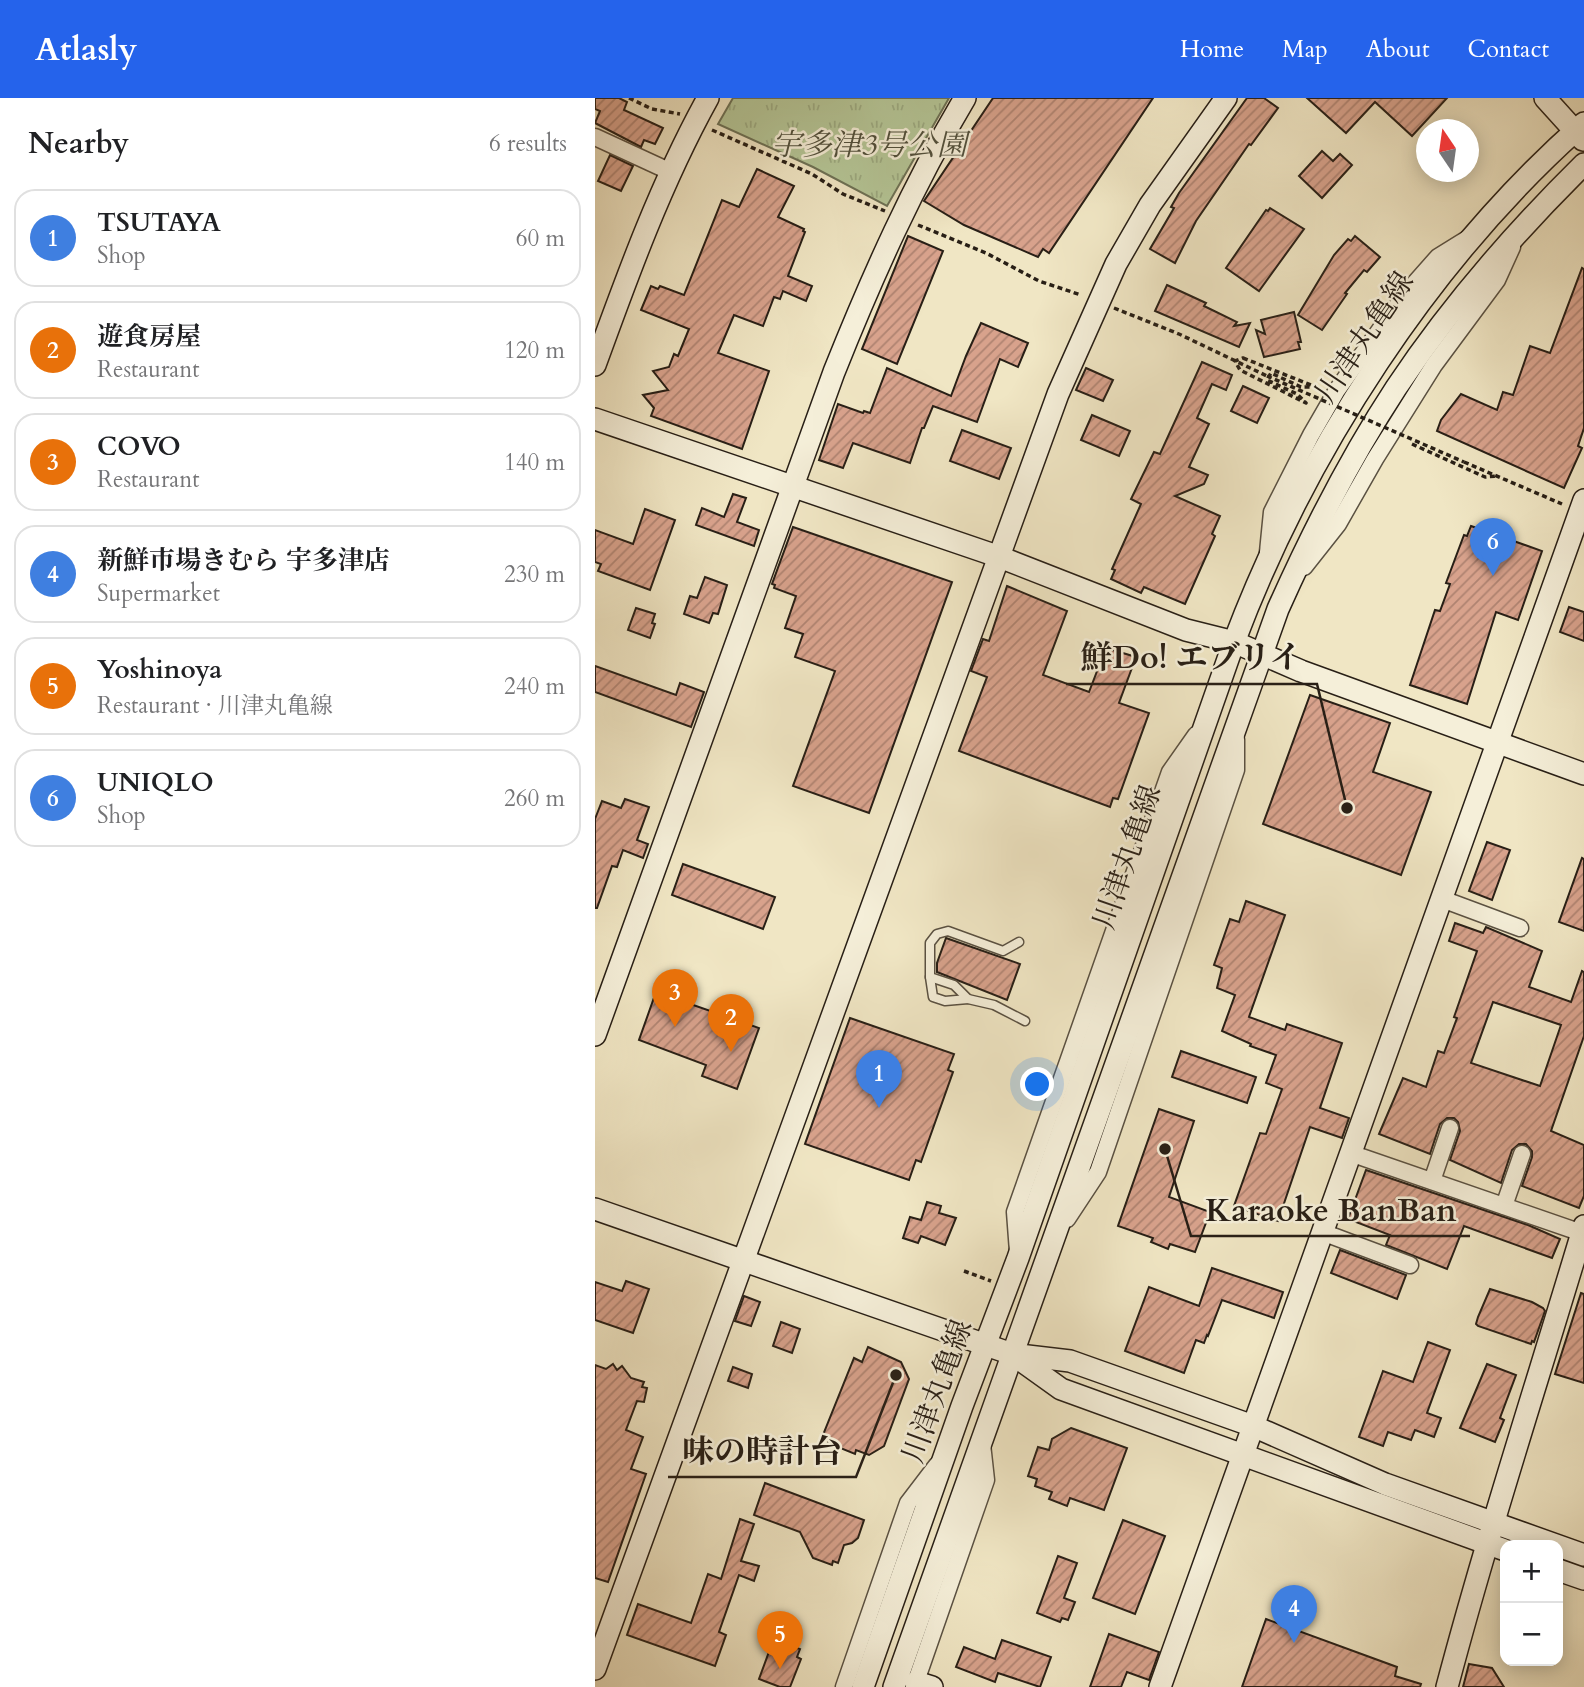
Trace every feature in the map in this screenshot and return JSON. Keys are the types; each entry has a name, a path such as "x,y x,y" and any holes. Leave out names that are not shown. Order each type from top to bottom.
{"street":[{"path":"595,365 670,172 708,98"},
{"path":"595,1035 792,485 856,316 900,217 965,98"},
{"path":"595,1670 1058,394 1116,264 1150,205 1226,98"},
{"path":"1545,98 1581,132"},
{"name":"川津丸亀線","path":"863,1687 1018,1258 1234,642 1291,510 1370,375 1417,307 1517,189 1581,132"},
{"path":"595,137 670,172"},
{"name":"川津丸亀線","path":"894,1687 1237,722 1288,587 1353,458 1395,389 1441,324 1518,232 1584,164"},
{"path":"595,419 997,556 1186,630 1234,642 1301,671 1584,775"},
{"path":"1160,1687 1498,743 1576,504"},
{"path":"1442,899 1520,928"},
{"path":"1432,1181 1450,1128"},
{"path":"1350,1153 1583,1230 1494,1521 1496,1547 1447,1687"},
{"path":"1504,1206 1522,1154"},
{"path":"595,1209 1012,1354 1070,1361 1253,1426 1385,1484 1584,1555"},
{"path":"1322,1232 1410,1265"},
{"path":"1012,1354 1061,1390 1496,1547"},
{"path":"921,1685 986,1480 981,1442"},
{"path":"844,1687 908,1503 946,1454"},
{"path":"1563,1572 1584,1579"}],"lane":[{"path":"1019,942 1003,951 948,931 937,934 930,943 930,977 933,997 945,1001 968,999 994,1005 1025,1021"},
{"path":"930,977 954,985 968,999"}],"path":[{"path":"629,98 652,109 679,114 695,121 812,174 843,194 986,253 1039,281 1179,334 1269,377 1487,472 1576,504"},
{"path":"1243,358 1316,387 1301,387 1271,373 1267,380 1297,394 1306,402 1240,370 1235,361 1243,358"},
{"path":"1412,444 1485,477 1498,476"},
{"path":"964,1271 995,1282"}],"green space":[{"name":"宇多津3号公園","path":"733,98 949,98 887,206 813,167 718,124"}],"building":[{"path":"595,98 619,98 627,102 624,110 663,128 655,144 644,140 641,147 595,123 600,111 595,109"},
{"path":"993,98 1153,98 1049,253 1043,249 1038,257 964,225 924,201"},
{"path":"1247,98 1264,98 1278,108 1251,145 1249,144 1196,221 1175,263 1150,249 1174,208 1171,207 1179,193"},
{"path":"1307,98 1447,98 1428,119 1416,119 1416,132 1412,136 1375,102 1346,133"},
{"path":"1322,151 1333,161 1340,154 1352,165 1322,198 1299,176"},
{"path":"610,155 633,166 621,191 598,181"},
{"path":"757,169 794,186 778,217 804,229 805,232 788,276 812,286 806,301 783,291 780,299 774,297 763,326 734,315 718,353 769,371 742,449 651,416 654,408 643,395 668,390 653,371 669,367 674,354 678,356 689,329 641,310 651,286 658,289 660,286 684,295 722,200 739,207"},
{"path":"1270,208 1304,229 1259,291 1226,268"},
{"path":"908,236 943,251 897,364 862,349"},
{"path":"1355,236 1380,257 1367,272 1364,270 1345,293 1347,294 1322,330 1298,315 1334,255 1348,239 1351,241"},
{"path":"1582,268 1584,428 1578,446 1582,448 1564,488 1437,431 1441,420 1461,394 1497,410 1503,392 1513,395 1530,346 1550,353"},
{"path":"1167,285 1206,303 1204,306 1237,322 1234,326 1250,323 1239,347 1155,311"},
{"path":"1294,312 1301,342 1298,342 1300,349 1264,357 1256,330 1265,334 1261,320"},
{"path":"981,323 1028,343 1018,367 1000,359 977,422 933,406 910,463 853,443 843,468 819,460 838,404 870,413 887,368 951,396"},
{"path":"1202,362 1232,375 1226,390 1212,384 1197,418 1209,424 1189,467 1208,475 1204,484 1175,496 1220,516 1212,534 1215,536 1185,604 1144,587 1141,593 1111,579 1115,570 1112,569 1141,504 1131,499 1154,452 1160,454"},
{"path":"1086,368 1113,380 1103,401 1076,390"},
{"path":"1243,386 1269,398 1257,423 1231,411"},
{"path":"1092,415 1130,431 1119,456 1081,440"},
{"path":"962,430 1011,448 999,479 950,461"},
{"path":"733,494 746,498 737,522 759,530 754,546 696,525 702,508 724,517"},
{"path":"645,509 675,520 650,590 598,571 601,564 595,562 595,530 633,544"},
{"path":"1471,526 1542,551 1518,620 1496,612 1467,704 1410,685 1435,610 1440,611 1450,584 1446,583 1464,535 1467,536"},
{"path":"793,527 952,582 869,813 793,786 835,671 795,657 803,634 785,628 796,596 774,588 775,585 772,584"},
{"path":"705,577 727,585 718,614 713,613 709,623 684,614 690,596 697,598"},
{"path":"1007,586 1067,611 1043,675 1089,692 1106,648 1136,657 1119,703 1149,713 1118,799 1113,798 1110,807 959,751 987,677 971,671 983,639 989,641"},
{"path":"1569,607 1584,612 1584,641 1560,632"},
{"path":"636,608 655,614 650,638 628,630"},
{"path":"595,666 676,695 680,683 704,692 691,727 595,692"},
{"path":"1310,695 1390,723 1373,772 1431,792 1401,875 1263,824"},
{"path":"625,799 649,807 637,840 648,844 643,858 623,850 617,867 612,866 595,908 595,819 602,801 621,808"},
{"path":"1487,842 1510,850 1492,900 1469,891"},
{"path":"1582,858 1584,859 1584,931 1559,922"},
{"path":"683,864 775,897 763,929 672,895"},
{"path":"1246,901 1285,915 1249,1017 1285,1030 1287,1024 1342,1043 1320,1108 1349,1118 1342,1138 1310,1127 1278,1221 1234,1206 1260,1133 1266,1134 1282,1089 1266,1083 1276,1055 1250,1046 1251,1044 1222,1031 1235,995 1217,988 1222,968 1214,965 1230,919 1239,922"},
{"path":"1455,923 1483,933 1486,927 1542,951 1529,987 1571,1002 1582,971 1584,972 1584,1036 1551,1131 1584,1145 1584,1196 1579,1208 1522,1186 1532,1157 1532,1151 1526,1144 1519,1144 1512,1150 1501,1183 1450,1160 1460,1131 1454,1118 1447,1118 1440,1124 1430,1154 1379,1134 1403,1078 1426,1087 1438,1051 1444,1053 1457,1018 1454,1017 1477,951 1449,941","holes":["1493,1002 1561,1025 1540,1086 1471,1063"]},
{"path":"946,938 1020,964 1007,1000 937,972 937,963"},
{"path":"656,992 759,1028 737,1089 702,1076 706,1065 639,1040"},
{"path":"850,1018 954,1054 948,1070 953,1072 921,1162 916,1160 909,1180 805,1144"},
{"path":"1181,1051 1256,1077 1247,1103 1172,1077"},
{"path":"1159,1109 1194,1121 1169,1197 1210,1212 1195,1252 1170,1244 1168,1249 1151,1242 1153,1238 1118,1226"},
{"path":"1366,1170 1528,1225 1560,1239 1552,1258 1464,1226 1447,1269 1386,1245 1390,1235 1348,1219"},
{"path":"927,1202 941,1206 939,1213 956,1218 945,1245 921,1236 918,1243 903,1238 910,1217 921,1220"},
{"path":"1340,1250 1406,1275 1397,1299 1331,1273"},
{"path":"1212,1268 1283,1292 1274,1318 1222,1300 1204,1343 1196,1340 1184,1373 1125,1351 1149,1287 1199,1306"},
{"path":"626,1281 649,1289 633,1333 595,1320 595,1282 622,1291"},
{"path":"1490,1289 1543,1308 1545,1311 1534,1342 1531,1344 1476,1324"},
{"path":"1581,1293 1584,1294 1584,1383 1555,1374"},
{"path":"744,1296 760,1302 751,1326 735,1321"},
{"path":"781,1322 800,1329 792,1353 773,1346"},
{"path":"1428,1342 1450,1350 1427,1413 1441,1418 1434,1437 1415,1430 1411,1440 1388,1432 1383,1446 1359,1437 1383,1371 1413,1382"},
{"path":"868,1347 901,1362 909,1379 884,1446 869,1455 856,1450 855,1454 828,1443 830,1438 823,1435 854,1358 862,1362"},
{"path":"613,1364 617,1370 622,1366 631,1378 644,1382 642,1387 647,1388 644,1402 637,1401 626,1430 643,1437 631,1469 646,1474 608,1582 595,1578 595,1365 606,1369"},
{"path":"1487,1364 1516,1375 1500,1418 1504,1420 1495,1442 1460,1428"},
{"path":"733,1367 752,1374 748,1388 728,1381"},
{"path":"1071,1428 1127,1448 1104,1510 1070,1498 1067,1506 1049,1499 1052,1492 1035,1486 1037,1479 1028,1476 1038,1447 1049,1450 1052,1439"},
{"path":"765,1483 864,1520 858,1538 844,1545 838,1563 833,1561 832,1565 813,1558 800,1532 754,1515"},
{"path":"740,1519 754,1524 741,1561 759,1566 754,1581 739,1575 719,1632 726,1635 715,1666 627,1635 638,1604 691,1623 708,1574 721,1579"},
{"path":"1123,1520 1165,1536 1135,1614 1093,1598"},
{"path":"1058,1556 1077,1563 1064,1598 1075,1602 1068,1620 1062,1618 1060,1622 1037,1613"},
{"path":"1266,1619 1397,1667 1395,1676 1421,1684 1420,1687 1242,1687"},
{"path":"1109,1634 1159,1652 1149,1680 1127,1672 1121,1687 1090,1687"},
{"path":"1002,1640 1051,1657 1040,1687 998,1673 995,1682 956,1667 964,1647 995,1659"},
{"path":"778,1641 800,1649 797,1657 801,1659 790,1687 780,1687 759,1679 770,1649 774,1650"},
{"path":"1469,1664 1492,1668 1504,1687 1463,1687"}],"place":[{"name":"UNIQLO","path":"1493,576"},
{"name":"鮮Do! エブリイ","path":"1347,808"},
{"name":"COVO","path":"675,1027"},
{"name":"遊食房屋","path":"731,1052"},
{"name":"TSUTAYA","path":"879,1108"},
{"name":"Karaoke BanBan","path":"1165,1149"},
{"name":"味の時計台","path":"896,1375"},
{"name":"新鮮市場きむら 宇多津店","path":"1294,1643"},
{"name":"Yoshinoya","path":"780,1669"}]}
